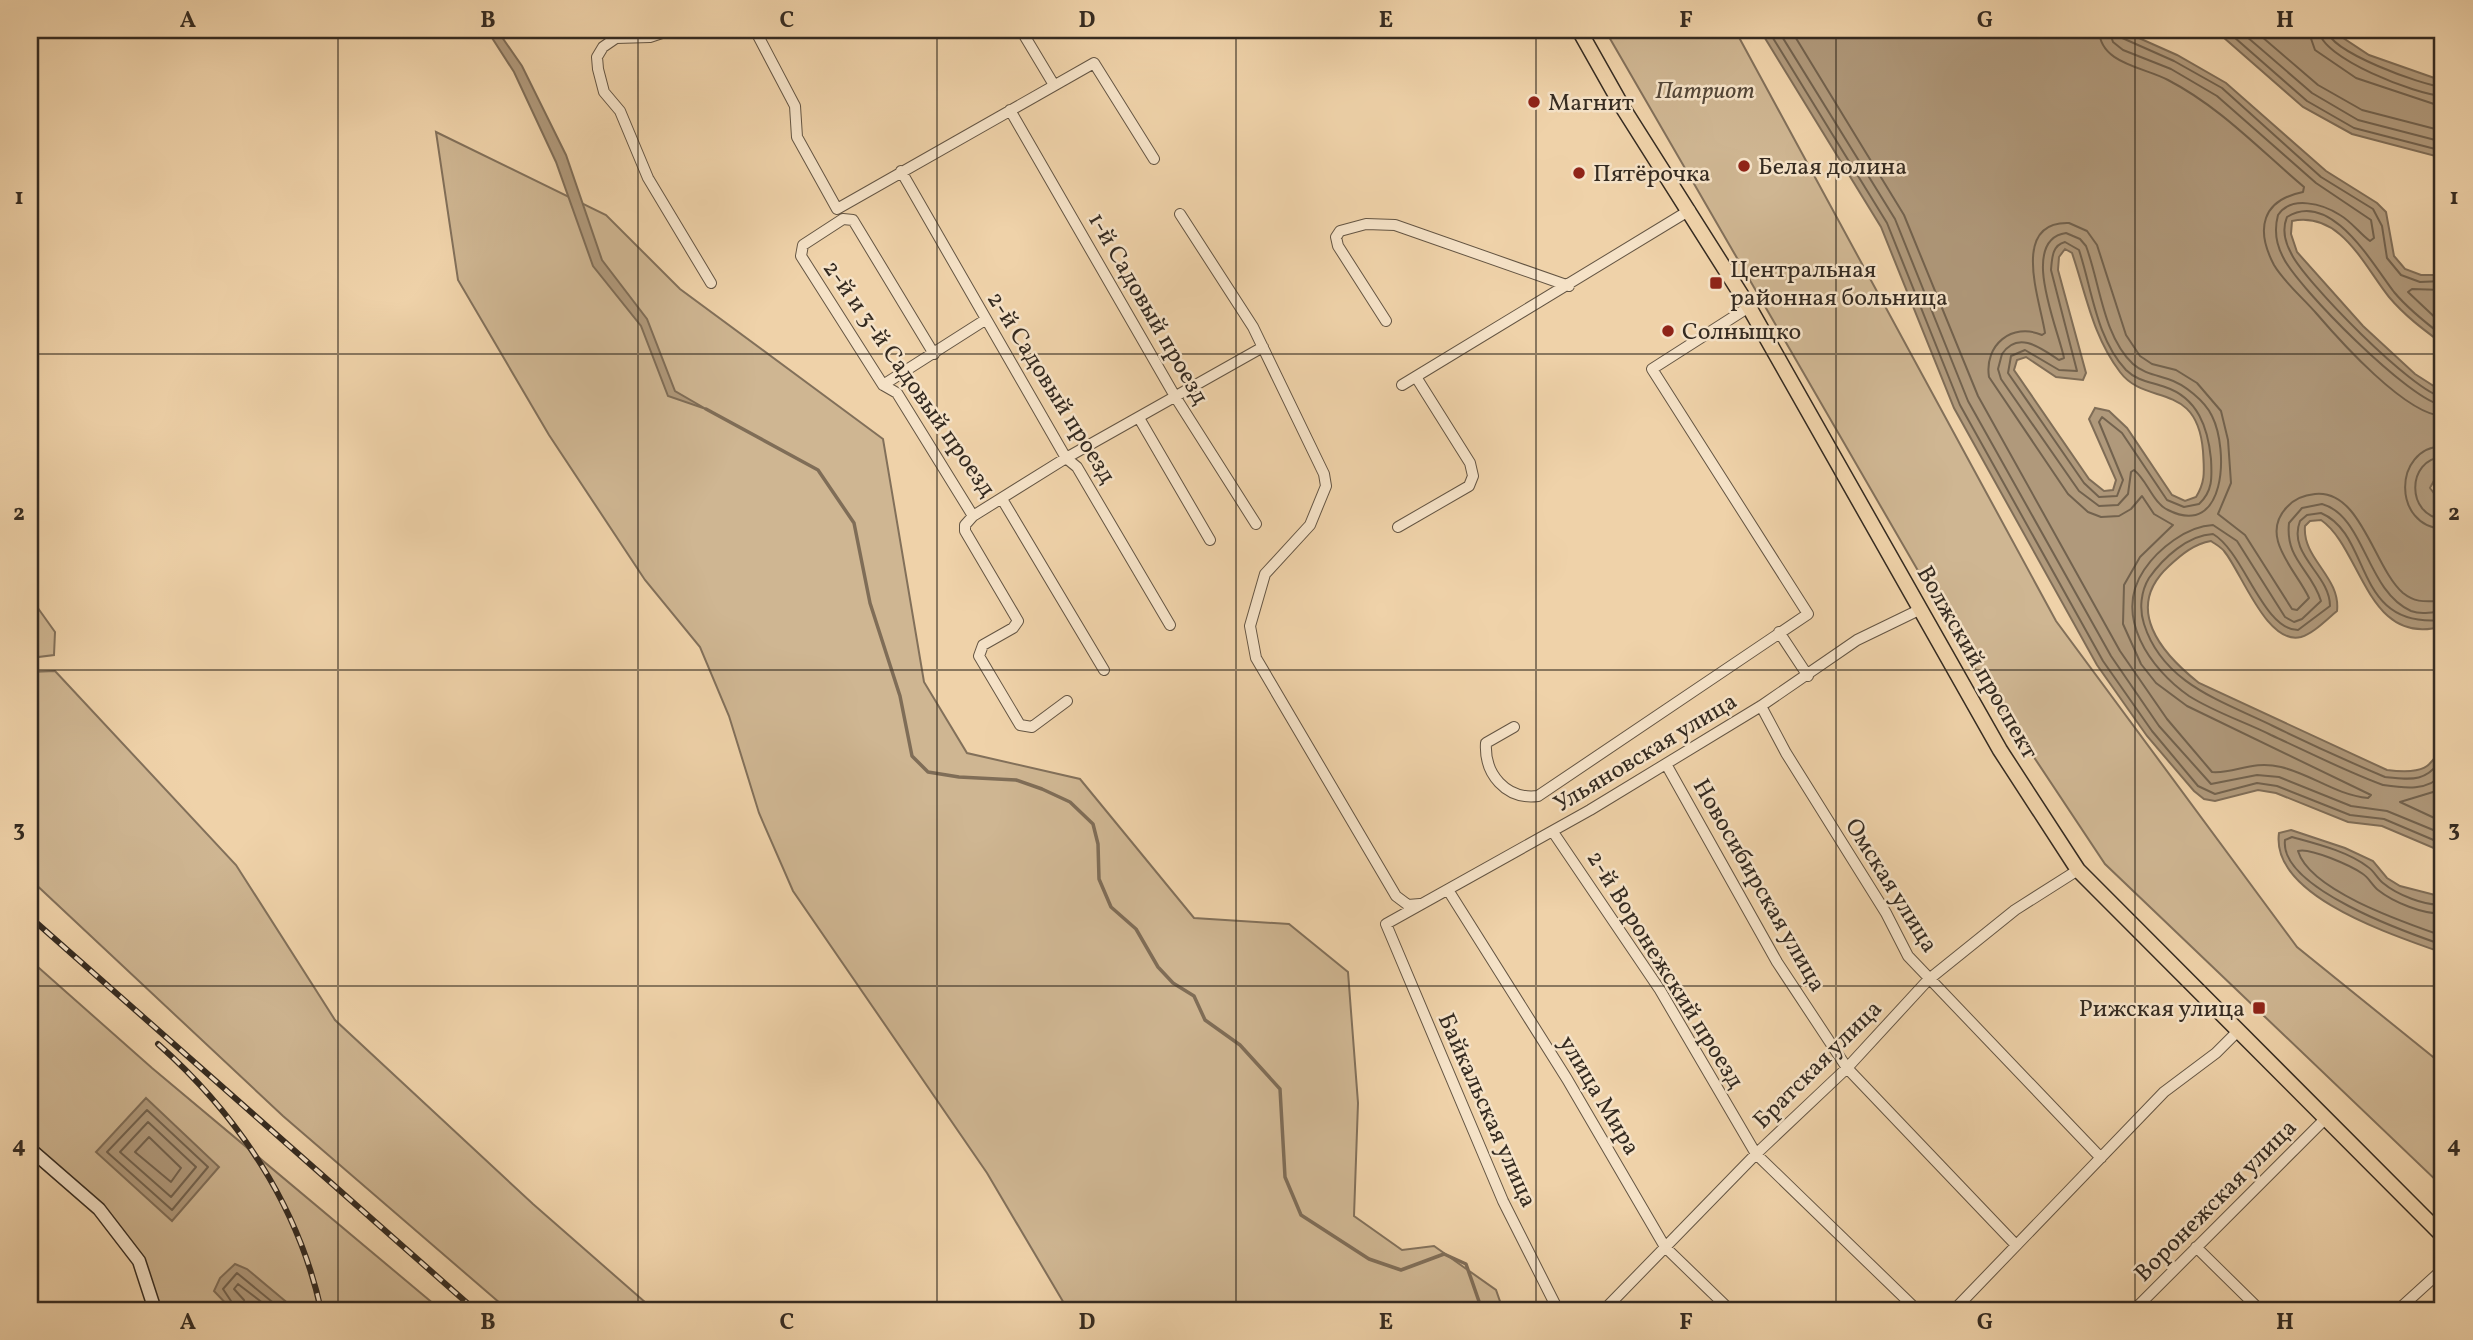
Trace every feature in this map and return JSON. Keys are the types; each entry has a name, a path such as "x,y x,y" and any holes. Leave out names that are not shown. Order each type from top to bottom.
{"main road":[{"name":"Волжский проспект","path":"1579,30 1623,108 1749,307 2000,750 2078,870 2443,1236"}],"street":[{"path":"671,30 650,37 614,34 597,57 604,92 620,110 648,178 710,283"},
{"path":"755,30 795,106 797,137 837,209 1094,63 1154,159"},
{"path":"1021,30 1054,85"},
{"name":"1-й Садовый проезд","path":"1010,110 1176,398 1256,524"},
{"name":"2-й Садовый проезд","path":"901,171 1066,457 1077,467 1170,625"},
{"path":"1402,385 1569,286 1690,210"},
{"path":"1180,214 1263,347 1319,459 1326,486 1310,525 1265,574 1250,625 1256,658 1396,896 1408,905 1423,904"},
{"name":"2-й и 3-й Садовый проезд","path":"934,354 853,220 843,219 803,245 801,256 883,385 897,393 973,516 1066,457 1176,398 1263,347"},
{"path":"1386,321 1338,246 1336,237 1340,231 1366,224 1395,225 1569,286"},
{"path":"1514,727 1486,743 1485,757 1496,780 1512,794 1523,798 1538,796 1808,614 1652,369 1749,307"},
{"path":"883,385 985,320"},
{"path":"1398,527 1469,486 1473,476 1470,463 1416,377"},
{"path":"1139,418 1210,540"},
{"name":"2-й и 3-й Садовый проезд","path":"1002,499 1104,670"},
{"path":"973,516 965,531 1018,621 1013,628 983,645 979,656 1020,725 1032,727 1067,701"},
{"name":"Ульяновская улица","path":"1386,924 1553,832 1666,764 1808,676 1857,640 1921,609"},
{"path":"1779,632 1808,676"},
{"name":"Омская улица","path":"1761,706 1786,753 1886,913 1908,956 1928,980 2101,1158"},
{"name":"Новосибирская улица","path":"1666,764 1777,962 1847,1068 2015,1244"},
{"name":"2-й Воронежский проезд","path":"1553,832 1660,990 1756,1154 1917,1310"},
{"name":"Братская улица","path":"1604,1310 1756,1154 1847,1068 1928,980 2015,911 2078,870"},
{"name":"улица Мира","path":"1448,890 1567,1079 1665,1247 1730,1310"},
{"name":"Байкальская улица","path":"1386,924 1503,1201 1558,1310"},
{"path":"1954,1310 2164,1092 2216,1053 2238,1031"},
{"name":"Воронежская улица","path":"2134,1310 2326,1119"},
{"path":"30,1149 99,1209 139,1261 155,1310"},
{"path":"2196,1247 2260,1310"},
{"path":"2398,1310 2443,1269"}],"green space":[{"name":"Патриот","path":"1605,30 1735,30 2056,621 2297,947 2443,1065 2443,1187 2105,864 1972,664"},
{"path":"436,132 606,215 680,289 883,439 924,682 967,753 1080,779 1194,918 1289,924 1348,972 1358,1103 1354,1216 1402,1250 1434,1246 1496,1290 1503,1310 1068,1310 987,1173 793,891 759,813 729,716 700,647 645,580 549,435 458,280"},
{"path":"30,597 55,632 54,655 30,658"},
{"path":"55,671 236,865 335,1020 533,1204 654,1310 508,1310 283,1116 30,879 30,672"},
{"path":"30,960 152,1068 441,1310 155,1310 118,1228 30,1150"}],"water":[{"path":"487,30 497,30 522,66 566,155 602,260 647,319 675,391 706,409 668,396 641,326 593,266 556,162 514,72"},
{"path":"1760,30 2121,30 2177,55 2226,83 2326,171 2377,203 2386,212 2394,256 2405,269 2421,275 2443,275 2443,344 2395,304 2338,232 2309,220 2292,221 2291,234 2297,252 2363,326 2415,374 2443,392 2443,473 2437,475 2430,488 2443,505 2443,626 2418,629 2398,623 2382,610 2335,534 2321,520 2310,521 2305,526 2306,538 2309,548 2333,588 2337,611 2306,635 2289,637 2277,630 2256,605 2224,551 2211,541 2188,550 2169,566 2156,582 2149,598 2148,614 2161,644 2199,683 2387,770 2409,771 2424,768 2436,757 2443,736 2443,852 2382,826 2348,822 2276,793 2258,790 2215,801 2204,799 2194,791 2147,736 2097,665 1954,408 1881,227","holes":["2065,249 2072,253 2097,330 2120,372 2131,383 2181,404 2191,414 2199,429 2204,470 2196,497 2185,501 2172,495 2127,428 2109,411 2095,408 2089,419 2116,480 2113,490 2104,491 2089,479 2014,370 2017,360 2026,357 2056,377 2083,380 2086,373 2058,270 2059,257"]},
{"path":"2215,30 2331,30 2369,55 2443,81 2443,158 2352,134 2303,107"},
{"path":"2291,830 2345,848 2373,861 2387,878 2400,886 2443,897 2443,953 2340,911 2315,895 2294,876 2282,856 2279,833"},
{"path":"146,1098 219,1167 172,1221 96,1152"},
{"path":"235,1264 247,1269 290,1305 288,1310 232,1310 214,1291 220,1278"}],"waterway":[{"path":"706,409 818,470 854,523 870,603 900,696 912,756 928,772 959,777 1016,780 1042,789 1070,802 1093,824 1098,844 1099,879 1111,907 1136,929 1158,967 1173,983 1194,996 1205,1020 1240,1045 1280,1089 1285,1177 1301,1215 1369,1259 1401,1270 1444,1254 1466,1264 1482,1310"}],"railway":[{"path":"30,917 475,1310"},
{"path":"158,1044 214,1101 261,1164 297,1234 311,1271 321,1310"}],"place":[{"name":"Магнит","path":"1534,102"},
{"name":"Белая долина","path":"1744,166"},
{"name":"Пятёрочка","path":"1579,173"},
{"name":"Центральная районная больница","path":"1716,283"},
{"name":"Солныщко","path":"1668,331"},
{"name":"Рижская улица","path":"2259,1008"}]}
